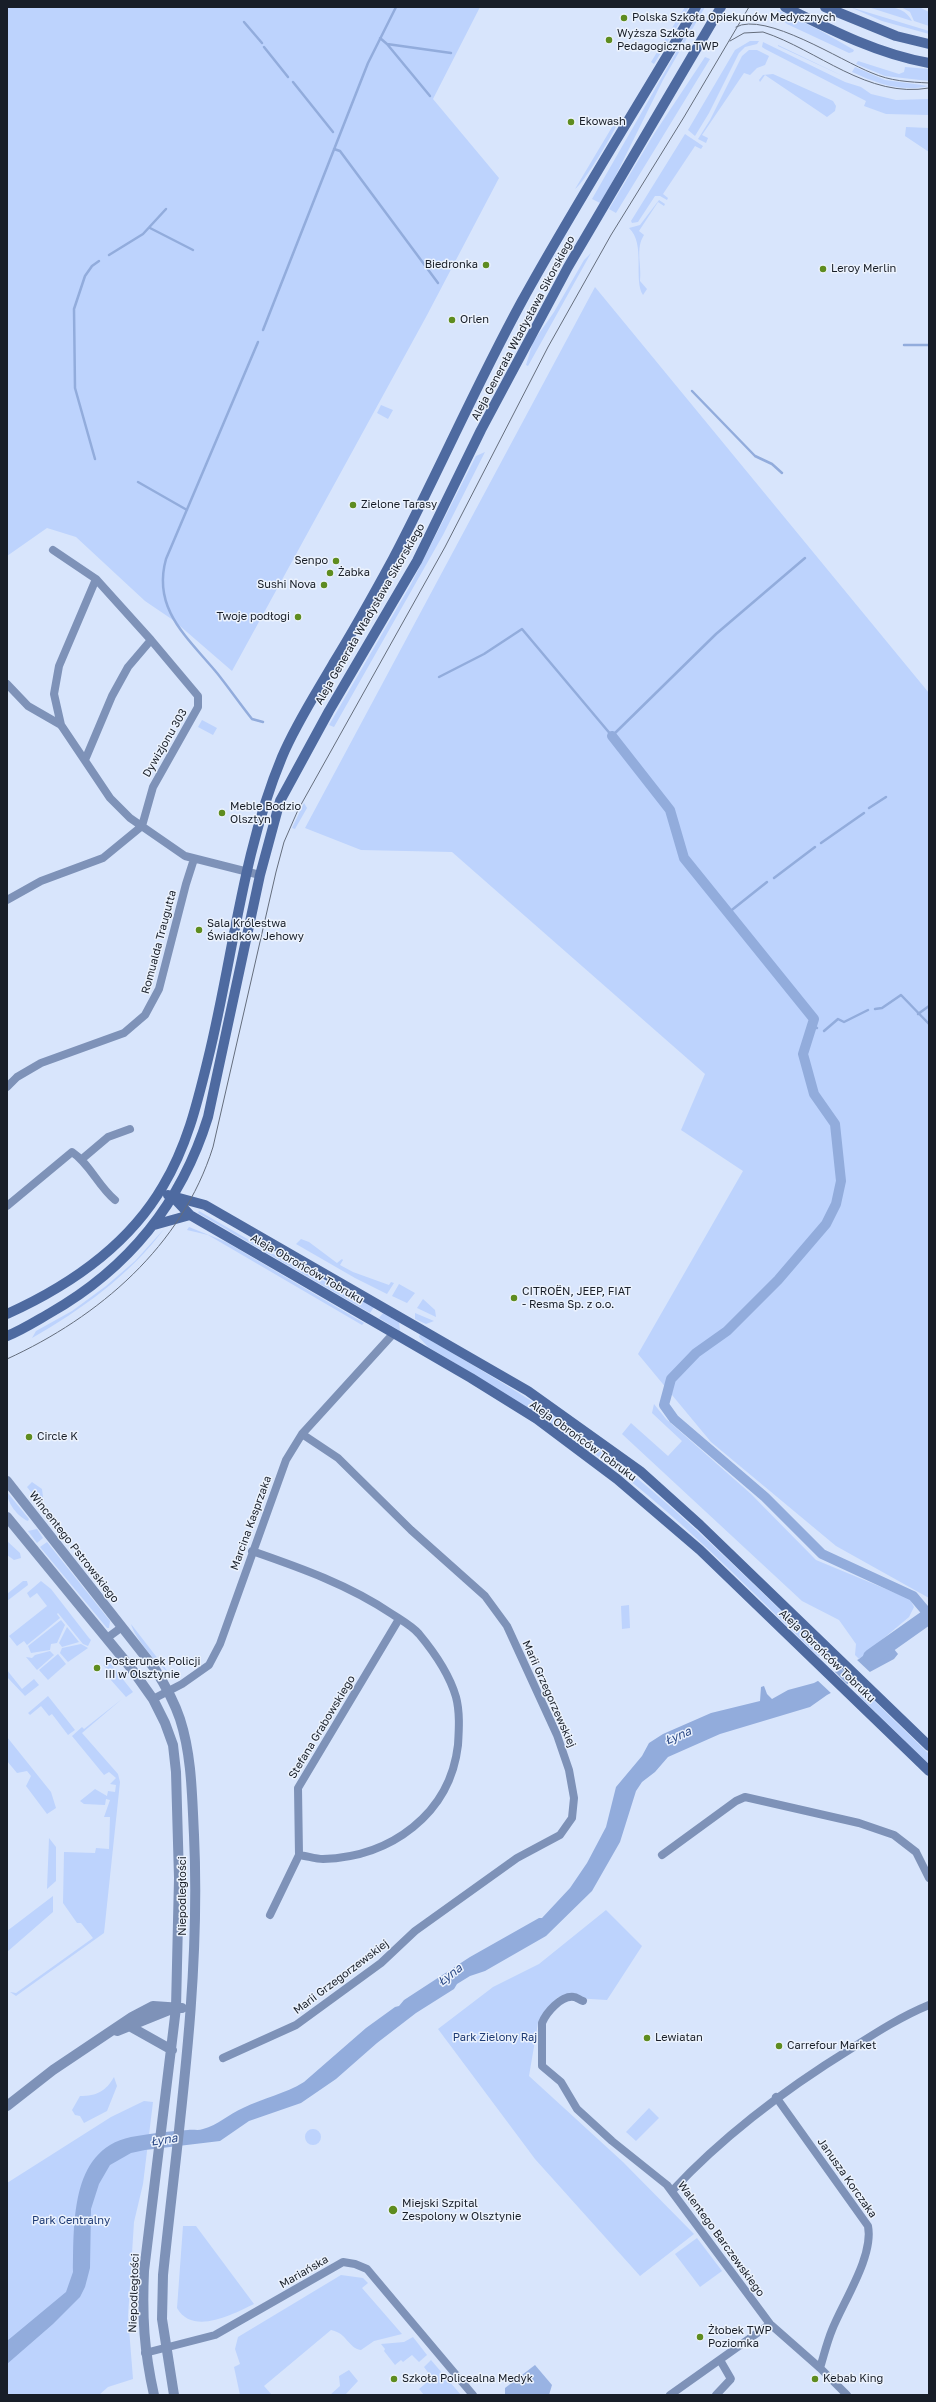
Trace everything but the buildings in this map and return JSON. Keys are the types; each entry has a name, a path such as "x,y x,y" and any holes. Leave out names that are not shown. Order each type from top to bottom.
{"main road":[{"name":"Aleja Generała Władysława Sikorskiego","path":"7,1314 59,1287 97,1262 130,1230 160,1191 186,1142 196,1109 216,1026 251,846 274,777 294,729 355,628 392,560 523,300 696,7"},
{"name":"Aleja Generała Władysława Sikorskiego","path":"7,1336 77,1298 119,1264 154,1225 173,1198 190,1168 208,1117 260,875 272,825 280,801 291,777 417,561 481,430 568,267 721,7"},
{"path":"784,7 866,45 906,58 929,63"},
{"path":"825,7 896,36 929,44"},
{"name":"Aleja Obrońców Tobruku","path":"160,1191 173,1198 205,1205 547,1403 640,1471 700,1525 929,1746"},
{"name":"Aleja Obrońców Tobruku","path":"173,1198 190,1215 470,1378 537,1419 617,1479 700,1550 929,1771"},
{"path":"154,1225 190,1215"}],"street":[{"name":"Dywizjonu 303","path":"53,550 96,579 151,640 198,696 198,707 153,787 142,826"},
{"path":"96,579 59,666 54,694 61,725 110,798 142,826 154,832 185,856 194,860 260,875"},
{"path":"85,760 115,690 128,667 151,640"},
{"path":"7,684 28,706 61,725"},
{"path":"7,900 41,881 103,858 142,826"},
{"name":"Romualda Traugutta","path":"7,1087 17,1077 41,1063 124,1033 145,1015 159,989 194,860"},
{"path":"82,1159 108,1137 130,1128"},
{"path":"8,1203 72,1152 82,1159 107,1193 115,1200"},
{"name":"Marcina Kasprzaka","path":"153,1699 169,1692 210,1665 220,1644 252,1551 286,1460 302,1434 376,1350 393,1334"},
{"name":"Marii Grzegorzewskiej","path":"224,2058 296,2025 381,1963 416,1931 517,1858 560,1835 572,1818 574,1798 569,1770 557,1735 507,1626 500,1616 485,1596 411,1530 338,1458 302,1434"},
{"name":"Wincentego Pstrowskiego","path":"7,1482 155,1669 169,1692"},
{"path":"7,1517 107,1638 153,1699"},
{"path":"252,1551 338,1583 368,1597 399,1619 418,1633 440,1661 456,1696 460,1730 455,1765 443,1795 422,1820 383,1847 322,1859 299,1855"},
{"name":"Stefana Grabowskiego","path":"270,1915 299,1855 298,1788 399,1619"},
{"path":"107,1638 122,1627"},
{"name":"Niepodległości","path":"165,2349 162,2319 163,2275 190,2008 194,1982 196,1878 192,1802 186,1744 180,1719 169,1692"},
{"name":"Niepodległości","path":"153,1699 165,1723 173,1746 176,1772 179,1910 176,2008 172,2050 144,2271 143,2312 145,2353 154,2395"},
{"path":"662,1855 729,1805 745,1797 845,1820 894,1835 916,1852 929,1878"},
{"name":"Walentego Barczewskiego","path":"583,2001 574,1997 563,1998 545,2017 542,2023 542,2066 561,2082 577,2109 672,2190 770,2324 820,2368 847,2395"},
{"path":"672,2190 719,2146 776,2097 900,2018 929,2005"},
{"path":"7,2106 53,2070 132,2017 153,2006 190,2008"},
{"path":"108,2034 131,2027 176,2008"},
{"path":"131,2027 172,2050"},
{"name":"Janusza Korczaka","path":"776,2097 868,2226 865,2255 832,2329 820,2368"},
{"name":"Mariańska","path":"145,2353 215,2335 343,2262 355,2264 367,2269 473,2395"},
{"path":"670,2395 770,2324"},
{"path":"165,2349 174,2395"},
{"path":"716,2395 731,2379 720,2360"}],"green space":[{"path":"7,7 480,7 433,99 499,178 426,317 232,671 173,620 145,601 76,537 47,528 7,556"},
{"path":"685,7 689,7 654,64 651,62"},
{"path":"702,7 705,7 663,80 615,177 600,203 592,199"},
{"path":"850,7 929,31 929,34 882,21"},
{"path":"868,7 887,7 899,9 912,21"},
{"path":"901,7 919,7 929,12 929,26 914,21 910,12"},
{"path":"778,10 821,31 854,50 853,52 849,53 787,24 776,14"},
{"path":"750,41 759,41 757,44 745,47 739,53 709,113 695,136 688,130 735,50"},
{"path":"763,42 845,82 861,87 871,94 896,100 929,99 929,115 886,114 864,106 866,101 765,49 762,47"},
{"path":"778,45 849,79 778,46"},
{"path":"749,50 757,50 769,56 765,65 757,68 750,75 744,73 702,135 708,138 706,143 698,139 710,120 742,56"},
{"path":"705,57 710,59 616,213 609,209 654,134"},
{"path":"858,61 899,74 904,72 905,67 929,69 929,81 885,76 856,64"},
{"path":"855,67 885,80 929,86 909,88 890,86 852,72"},
{"path":"773,74 833,101 836,106 835,111 827,117 765,75 760,82 759,80 763,75"},
{"path":"618,117 620,118 606,145 585,178 575,189"},
{"path":"906,127 929,128 929,152 905,136"},
{"path":"685,134 703,146 701,149 695,146 663,194 668,198 667,200 660,196 655,196 638,222 632,223 631,221"},
{"path":"659,200 665,204 664,206 658,202 639,231 644,235 641,240 639,251 640,281 647,289 643,295 639,280 637,243 629,228 640,225"},
{"path":"591,253 528,366 526,365 533,342 554,312 584,260"},
{"path":"595,287 929,693 929,1598 836,1546 711,1442 638,1354 743,1171 681,1130 705,1074 452,852 361,850 305,828"},
{"path":"381,405 393,410 388,419 377,413"},
{"path":"485,452 443,535 334,727 329,725 411,584 476,456"},
{"path":"202,720 217,728 213,735 198,727"},
{"path":"304,803 307,808 295,829 292,828"},
{"path":"199,1211 287,1262 374,1307 370,1313 198,1213"},
{"path":"189,1227 226,1242 364,1323 362,1325 208,1235 187,1230"},
{"path":"164,1229 136,1262 104,1290 69,1316 32,1338 36,1331 72,1311 106,1286 135,1261"},
{"path":"301,1239 309,1242 337,1263 342,1259 343,1260 340,1265 353,1272 389,1285 391,1282 394,1283 387,1294 355,1278 296,1244"},
{"path":"399,1284 415,1293 407,1303 392,1296"},
{"path":"423,1299 435,1310 436,1317 417,1308"},
{"path":"383,1313 399,1322 400,1331 379,1318"},
{"path":"415,1313 434,1321 426,1324 415,1319"},
{"path":"420,1334 498,1380 597,1446 648,1487 700,1533 825,1653 819,1657 694,1536 615,1469 546,1420 428,1347 419,1337"},
{"path":"654,1404 666,1419 751,1494 816,1560 910,1599 914,1607 909,1617 859,1659 855,1655 856,1644 839,1620 802,1601 622,1434 631,1423 668,1456 682,1441 652,1413"},
{"path":"32,1482 42,1489 43,1497 41,1499 39,1496 35,1497 27,1487"},
{"path":"7,1492 29,1519 28,1521 20,1516 11,1505"},
{"path":"37,1529 43,1538 37,1543 28,1531"},
{"path":"7,1541 20,1553 21,1558 14,1560 7,1555"},
{"path":"47,1542 110,1621 109,1628 107,1628 40,1547"},
{"path":"23,1581 27,1581 28,1585 7,1601 7,1594"},
{"path":"41,1581 51,1589 91,1640 88,1646 83,1644 58,1613 57,1614 60,1618 27,1645 24,1641 17,1646 9,1636 47,1606 37,1593 30,1598 27,1593"},
{"path":"629,1605 630,1628 622,1629 621,1606"},
{"path":"61,1620 65,1625 57,1643 51,1644 50,1650 31,1653 28,1646"},
{"path":"131,1624 169,1673 147,1650 133,1630"},
{"path":"67,1627 79,1642 62,1647 59,1643"},
{"path":"81,1644 88,1648 68,1662 60,1653 62,1648"},
{"path":"50,1651 54,1655 37,1670 26,1657 32,1658 35,1655"},
{"path":"58,1654 66,1664 48,1680 39,1670"},
{"path":"110,1663 133,1692 126,1697 110,1679 113,1675 103,1665"},
{"path":"7,1670 22,1689 34,1679 39,1685 25,1696 7,1677"},
{"path":"865,1692 929,1754 929,1764 859,1696"},
{"path":"48,1696 75,1730 68,1735 52,1714 49,1716 41,1706 30,1715 28,1713"},
{"path":"122,1699 82,1733 118,1774 120,1782 104,1933 16,1996 10,1992 16,1993 93,1938 81,1923 77,1923 63,1903 64,1852 95,1853 96,1848 109,1849 110,1817 104,1817 110,1800 106,1799 105,1805 84,1804 80,1801 95,1789 107,1796 108,1791 115,1792 116,1785 110,1784 116,1778 109,1772 104,1775 72,1736 82,1727 84,1729"},
{"path":"7,1737 51,1792 56,1808 47,1814 26,1786 31,1776 27,1771 17,1773 7,1761"},
{"path":"49,1838 56,1847 56,1881 47,1889"},
{"path":"53,1896 53,1912 7,1952 7,1931"},
{"name":"Park Zielony Raj","path":"606,1910 642,1946 607,2000 558,1997 538,2023 529,2076 623,2162 694,2234 640,2276 535,2159 438,2029 493,1987 539,1964"},
{"path":"114,2077 117,2086 107,2111 84,2123 80,2116 75,2115 72,2110 80,2096 100,2092 108,2086"},
{"name":"Park Centralny","path":"144,2101 153,2102 143,2184 134,2222 128,2316 133,2379 108,2387 99,2395 7,2395 7,2183 111,2117"},
{"path":"649,2108 659,2118 636,2141 626,2132"},
{"path":"310,2129 316,2129 321,2134 319,2143 316,2145 310,2145 305,2140 305,2134"},
{"path":"183,2226 196,2226 254,2304 225,2317 203,2322 193,2321 184,2316 177,2308"},
{"path":"697,2238 722,2271 700,2287 675,2254"},
{"path":"341,2275 363,2278 368,2283 362,2288 402,2334 374,2341 361,2350 353,2346 341,2334 331,2330 264,2386 272,2395 240,2395 234,2367 240,2364 235,2349 238,2337"},
{"path":"413,2337 427,2355 419,2362 412,2355 403,2362 401,2360 395,2365 384,2351 385,2349 381,2344 404,2342"},
{"path":"431,2360 461,2395 424,2395 419,2389 432,2378 424,2367"},
{"path":"349,2370 358,2381 345,2395 330,2395 340,2386 339,2376"}],"shaded area":[{"path":"535,2365 552,2385 549,2395 505,2395 505,2388"}],"water":[{"path":"885,1638 898,1654 894,1659 827,1695 810,1707 720,1734 668,1757 655,1772 642,1782 636,1791 620,1842 592,1891 546,1936 485,1971 470,1976 457,1984 454,1989 416,2013 377,2043 336,2079 301,2103 249,2121 220,2141 131,2153 110,2165 99,2184 91,2209 90,2268 85,2287 80,2297 53,2324 7,2364 7,2341 66,2292 73,2272 74,2230 80,2188 88,2170 99,2154 115,2142 137,2136 199,2130 208,2127 243,2108 289,2090 304,2082 366,2028 395,2007 399,2006 404,2000 470,1957 539,1918 542,1918 570,1888 587,1863 606,1827 616,1787 642,1756 649,1743 663,1734 711,1713 760,1701 761,1687 764,1686 767,1694 772,1699 788,1690 814,1683 859,1659"}],"pier":[{"path":"856,1659 872,1674 855,1682 839,1667"},
{"path":"833,1670 849,1686 832,1694 816,1679"}],"waterway":[{"path":"263,330 368,63 396,7"},
{"path":"244,22 262,43"},
{"path":"380,38 387,44 430,96"},
{"path":"387,44 451,53"},
{"path":"264,47 288,77"},
{"path":"293,82 333,132"},
{"path":"334,149 340,151 438,283"},
{"path":"109,255 143,234 166,209"},
{"path":"150,228 193,250"},
{"path":"95,459 75,388 74,309 85,276 92,266 99,261"},
{"path":"258,342 166,559 163,577 164,593 168,608 175,621 252,719 263,722"},
{"path":"904,345 929,345"},
{"path":"692,391 755,456 772,464 782,473"},
{"path":"138,482 187,510"},
{"path":"439,677 484,654 522,629 612,736 716,634 805,558"},
{"path":"612,736 670,810 684,858 814,1019 803,1054 814,1094 835,1124 841,1181 836,1204 826,1224 778,1280 727,1331 696,1353 671,1379 664,1405 674,1419 765,1497 822,1554 913,1596 929,1615"},
{"path":"869,808 886,797"},
{"path":"821,843 864,813"},
{"path":"774,878 815,847"},
{"path":"728,913 767,882"},
{"path":"875,1009 882,1008 901,995 929,1024"},
{"path":"918,1014 929,1006"},
{"path":"824,1031 838,1019 844,1022 868,1010"},
{"path":"812,1026 817,1028"},
{"name":"Łyna","path":"871,1657 929,1616"}],"tram line":[{"path":"7,1359 41,1342 74,1322 104,1300 133,1274 158,1247 181,1216 199,1183 213,1147 276,872 284,842 298,810 445,547 548,347 611,235 684,117 749,7"},
{"path":"736,27 749,24 784,31 879,76 900,81 929,83"},
{"path":"730,41 744,33 763,32 783,40 864,80 885,86 907,89 929,88"}],"place":[{"name":"Polska Szkoła Opiekunów Medycznych","path":"624,18"},
{"name":"Wyższa Szkoła Pedagogiczna TWP","path":"609,40"},
{"name":"Ekowash","path":"571,122"},
{"name":"Biedronka","path":"486,265"},
{"name":"Leroy Merlin","path":"823,269"},
{"name":"Orlen","path":"452,320"},
{"name":"Zielone Tarasy","path":"353,505"},
{"name":"Senpo","path":"336,561"},
{"name":"Żabka","path":"330,573"},
{"name":"Sushi Nova","path":"324,585"},
{"name":"Twoje podłogi","path":"298,617"},
{"name":"Meble Bodzio Olsztyn","path":"222,813"},
{"name":"Sala Królestwa Świadków Jehowy","path":"199,930"},
{"name":"CITROËN, JEEP, FIAT - Resma Sp. z o.o.","path":"514,1298"},
{"name":"Circle K","path":"29,1437"},
{"name":"Posterunek Policji III w Olsztynie","path":"97,1668"},
{"name":"Lewiatan","path":"647,2038"},
{"name":"Carrefour Market","path":"779,2046"},
{"name":"Miejski Szpital Zespolony w Olsztynie","path":"393,2210"},
{"name":"Żłobek TWP Poziomka","path":"700,2337"},
{"name":"Szkoła Policealna Medyk","path":"394,2379"},
{"name":"Kebab King","path":"815,2379"}]}
